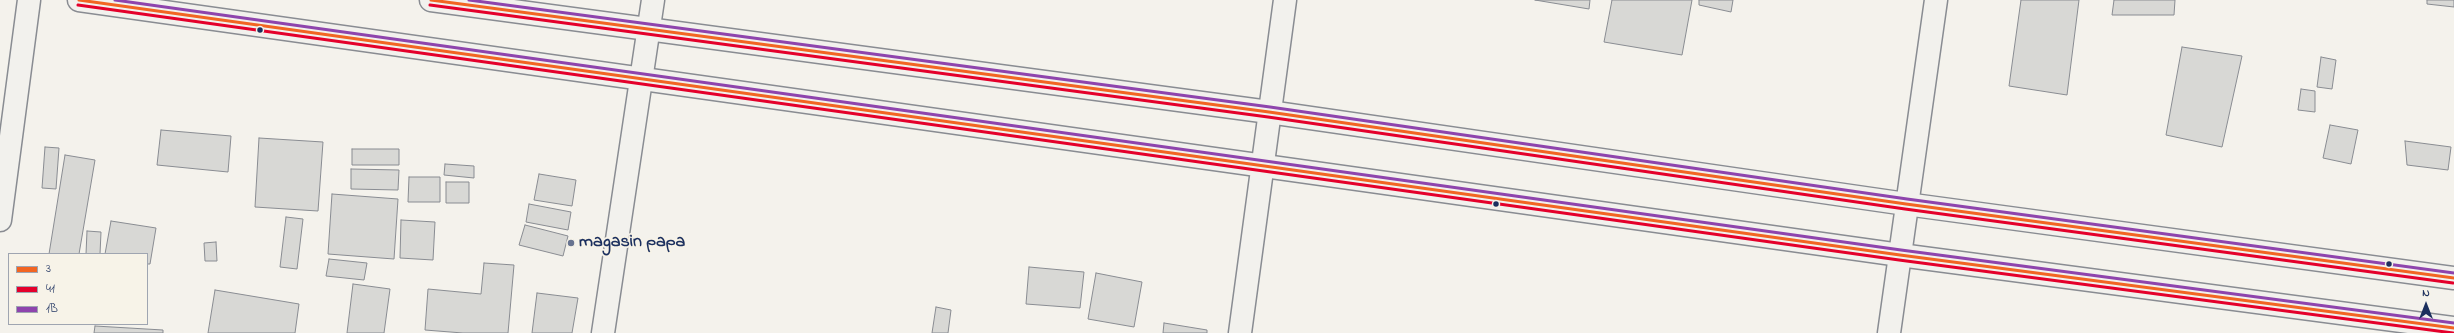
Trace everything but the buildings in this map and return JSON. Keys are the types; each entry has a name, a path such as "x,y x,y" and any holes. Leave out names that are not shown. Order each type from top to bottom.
{"main road":[{"path":"0,220 29,0"},
{"path":"79,0 1900,255 2454,328"},
{"path":"431,0 1269,112 1906,204 2454,278"},
{"path":"603,333 653,0"},
{"path":"1240,333 1285,0"},
{"path":"1889,333 1936,0"}],"transit line":[{"name":"3","path":"79,0 1900,255 2454,328"},
{"name":"1B","path":"115,0 1901,250 2454,323"},
{"name":"3","path":"431,0 1269,112 1906,204 2454,278"},
{"name":"1B","path":"469,0 1270,107 1907,199 2454,273"},
{"name":"41","path":"78,5 1899,260 2453,333"},
{"name":"41","path":"430,5 1268,117 1905,209 2453,283"}],"place":[{"name":"magasin papa","path":"571,243"}]}
